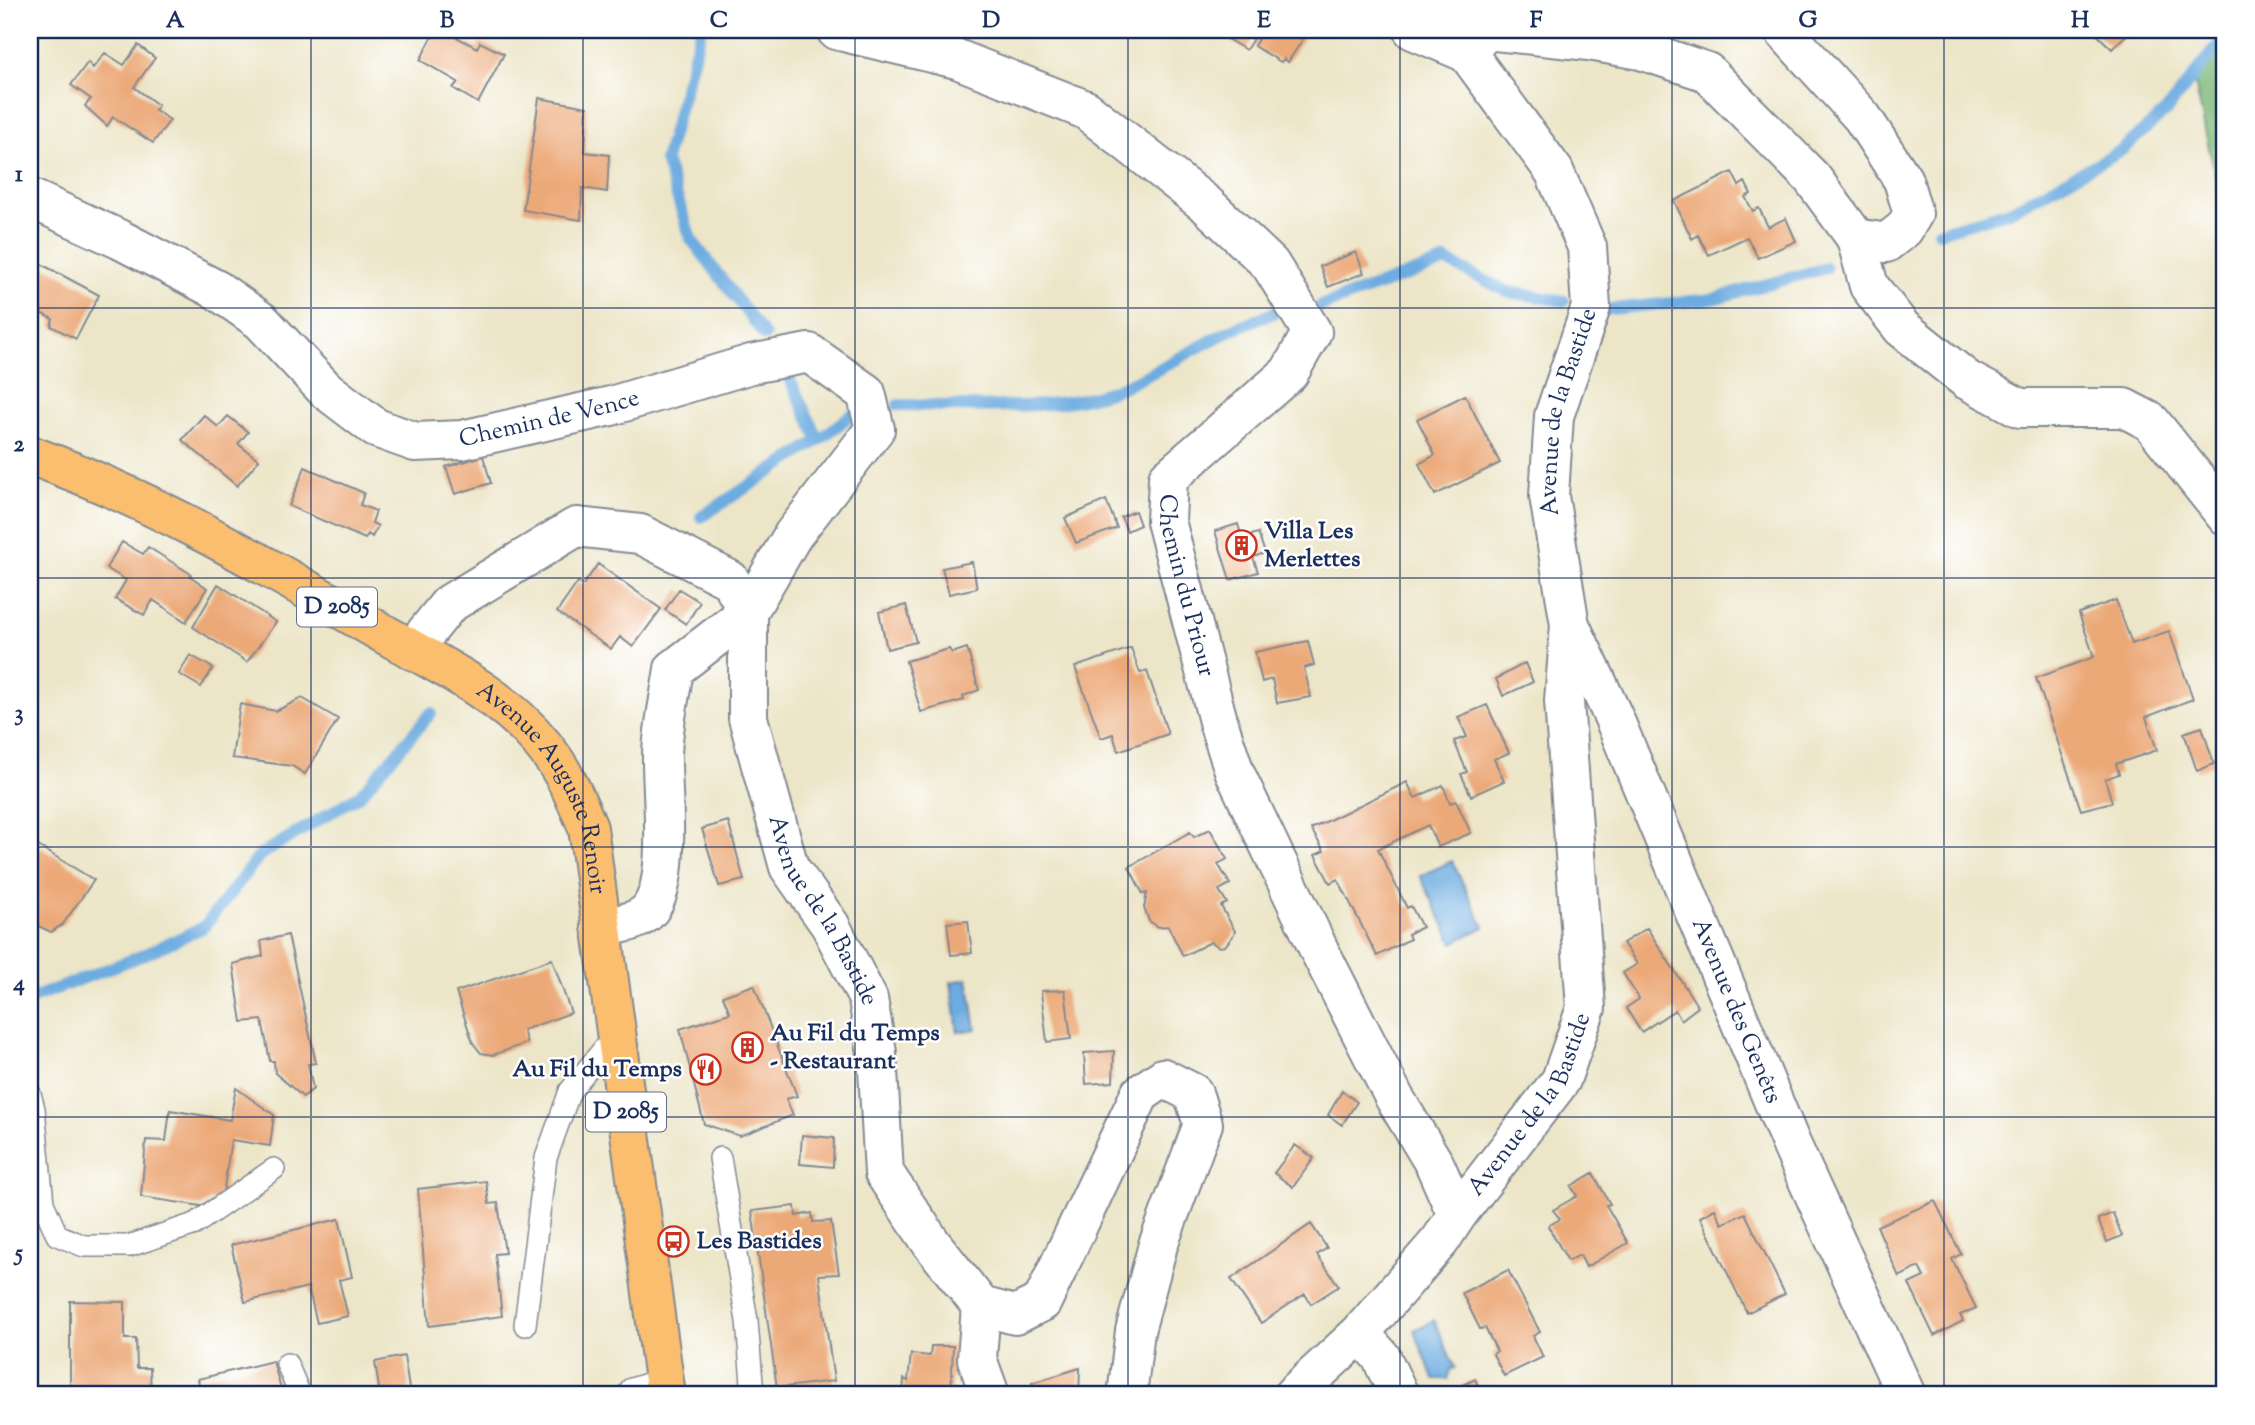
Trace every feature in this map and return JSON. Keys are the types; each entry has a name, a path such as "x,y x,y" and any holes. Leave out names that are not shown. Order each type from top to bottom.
{"main road":[{"name":"Avenue Auguste Renoir","path":"30,455 89,477 218,538 477,689 543,744 568,782 588,828 665,1387"}],"street":[{"name":"Chemin du Priour","path":"836,30 957,59 1086,110 1207,205 1270,264 1311,332 1289,373 1168,478 1166,521 1219,726 1235,773 1319,950 1394,1097 1435,1165 1457,1215"},
{"path":"1413,30 1467,53 1486,30 1589,41 1641,50 1707,72 1812,178 1856,238 1869,286 1902,328 1967,380 2020,408 2124,408 2151,422 2225,515"},
{"path":"1783,30 1862,117 1903,180 1913,214 1904,229 1886,243 1856,238"},
{"name":"Avenue de la Bastide","path":"1293,1395 1360,1333 1440,1241 1561,1080 1586,1008 1564,701 1570,625 1549,496 1554,416 1591,307 1587,247 1554,171 1467,53"},
{"name":"Chemin de Vence","path":"30,198 121,240 218,290 261,321 326,390 376,428 415,442 475,437 611,406 751,364 809,354 866,393 875,429 793,535 748,612"},
{"name":"Avenue de la Bastide","path":"412,650 449,604 576,527 640,534 730,580 748,612 748,718 789,867 830,925 868,999 877,1053 884,1173 932,1244 981,1306"},
{"path":"601,927 635,920 649,910 657,895 664,852 662,752 674,669 748,612"},
{"name":"Avenue des Genêts","path":"1570,625 1613,716 1792,1146 1906,1395"},
{"path":"990,1395 977,1359 981,1306 1015,1315 1042,1302 1140,1094 1163,1078 1193,1093 1203,1124 1155,1257 1135,1331 1127,1395"},
{"path":"1360,1333 1381,1357 1399,1395"}],"lane":[{"path":"525,1325 546,1158 570,1091 615,1035"},
{"path":"30,1094 34,1109 43,1203 57,1235 83,1247 129,1246 195,1224 274,1169"},
{"path":"720,1158 747,1321 753,1395"},
{"path":"287,1364 300,1395"},
{"path":"628,1395 631,1389 665,1387"}],"green space":[{"path":"2221,30 2225,30 2225,186 2218,190 2194,79"}],"water":[{"path":"1452,861 1484,927 1453,943 1420,876"},
{"path":"968,979 976,1029 958,1032 951,982"},
{"path":"1434,1320 1455,1368 1451,1369 1448,1379 1434,1379 1414,1330"}],"building":[{"path":"436,30 443,30 477,48 480,42 504,54 478,103 453,88 458,82 420,60"},
{"path":"1225,30 1301,30 1298,36 1303,39 1288,62 1284,59 1281,62 1254,46 1258,39 1254,37 1246,50 1222,36"},
{"path":"2092,30 2131,30 2112,49"},
{"path":"138,45 155,58 134,87 158,105 155,110 170,120 153,143 113,117 107,126 85,106 91,99 71,85 88,62 93,68 105,53 124,65"},
{"path":"539,98 587,107 585,152 609,155 607,192 582,188 581,220 523,210"},
{"path":"1732,172 1739,186 1745,182 1751,194 1745,197 1753,211 1759,208 1768,227 1786,218 1796,241 1758,258 1747,237 1709,255 1698,235 1692,239 1674,201"},
{"path":"1356,252 1364,273 1328,287 1320,266"},
{"path":"30,258 99,295 76,339 51,326 53,319 30,308"},
{"path":"1465,395 1500,463 1435,495 1419,464 1435,455 1417,419"},
{"path":"204,415 218,427 228,416 248,432 238,444 259,460 237,486 182,440"},
{"path":"483,456 491,483 455,494 446,467"},
{"path":"305,467 364,493 360,505 376,511 372,523 378,526 372,537 368,534 365,539 289,506"},
{"path":"1106,500 1117,528 1076,543 1065,518"},
{"path":"1135,511 1140,525 1127,531 1121,517"},
{"name":"Villa Les Merlettes","path":"1238,524 1242,538 1258,533 1265,553 1253,557 1258,572 1230,580 1215,531"},
{"path":"122,542 143,554 148,547 191,574 190,576 207,588 186,622 153,600 144,615 115,599 126,580 106,568"},
{"path":"972,562 977,588 949,594 942,568"},
{"path":"598,564 661,609 633,647 620,637 611,649 557,612 578,582 583,585"},
{"path":"218,584 276,622 247,662 193,627"},
{"path":"679,589 700,602 686,624 665,610"},
{"path":"2116,600 2132,644 2169,631 2193,699 2146,717 2157,750 2116,764 2119,774 2105,779 2112,802 2081,810 2036,678 2094,657 2079,613"},
{"path":"906,605 916,642 887,649 879,612"},
{"path":"1308,641 1314,665 1304,668 1311,697 1277,703 1272,679 1262,682 1255,652"},
{"path":"967,648 979,690 963,696 964,700 921,712 906,661 949,649 952,653"},
{"path":"1131,648 1140,673 1147,671 1168,734 1118,751 1113,734 1101,738 1075,667"},
{"path":"190,655 213,668 201,687 179,674"},
{"path":"1525,663 1533,682 1503,696 1496,679"},
{"path":"302,698 338,719 305,774 292,766 232,758 240,704 276,711"},
{"path":"1487,705 1509,753 1494,759 1504,781 1471,796 1461,774 1467,772 1454,741 1467,737 1458,717"},
{"path":"2202,727 2214,764 2197,771 2184,733"},
{"path":"1407,782 1415,798 1443,785 1450,803 1456,801 1471,833 1438,847 1428,825 1378,849 1407,908 1411,906 1422,927 1408,934 1410,939 1377,956 1338,879 1330,883 1315,855 1324,851 1311,829"},
{"path":"728,821 744,880 719,886 702,829"},
{"path":"1210,829 1227,859 1218,864 1230,884 1219,890 1227,903 1221,906 1235,931 1225,946 1219,947 1211,942 1183,956 1168,926 1159,927 1149,921 1144,908 1147,893 1143,894 1129,867 1190,832 1194,837"},
{"path":"30,841 94,880 63,924 51,932 30,922"},
{"path":"968,921 972,953 951,955 947,923"},
{"path":"1647,928 1698,1007 1681,1020 1675,1010 1641,1032 1626,1008 1639,999 1623,973 1637,964 1623,943"},
{"path":"288,935 316,1063 308,1064 313,1089 303,1097 275,1073 262,1020 242,1022 233,964 263,956 261,941"},
{"path":"552,959 571,1013 523,1030 527,1043 493,1055 481,1053 473,1043 456,992"},
{"path":"754,985 797,1096 786,1099 793,1115 740,1136 704,1124 680,1029 730,1013 723,996"},
{"path":"1065,990 1071,1039 1047,1042 1041,991"},
{"path":"1114,1051 1113,1082 1086,1084 1084,1053"},
{"path":"236,1088 274,1115 270,1146 231,1140 222,1201 210,1200 201,1206 141,1197 146,1140 166,1141 170,1110 230,1120"},
{"path":"1342,1091 1357,1102 1342,1125 1328,1115"},
{"path":"802,1135 834,1138 833,1167 800,1164"},
{"path":"1295,1145 1314,1158 1293,1187 1274,1173"},
{"path":"1593,1173 1610,1204 1606,1205 1628,1243 1586,1267 1580,1255 1568,1261 1548,1226 1560,1219 1553,1210 1577,1196 1571,1186"},
{"path":"486,1181 489,1204 498,1203 505,1253 495,1254 502,1316 429,1326 418,1189"},
{"path":"1935,1201 1961,1254 1952,1259 1976,1308 1960,1315 1963,1321 1934,1336 1909,1284 1924,1277 1919,1267 1899,1277 1877,1226"},
{"path":"795,1206 796,1216 812,1213 813,1222 831,1221 839,1274 819,1275 834,1381 777,1388 752,1211"},
{"path":"1715,1209 1722,1224 1745,1213 1785,1294 1747,1313 1700,1217"},
{"path":"2113,1213 2122,1236 2107,1242 2098,1219"},
{"path":"339,1219 352,1277 339,1280 348,1316 317,1323 308,1287 245,1302 231,1245"},
{"path":"1311,1224 1327,1248 1317,1255 1339,1286 1311,1304 1305,1294 1261,1323 1231,1279"},
{"path":"1508,1270 1540,1332 1533,1336 1543,1357 1504,1376 1493,1354 1497,1351 1485,1328 1480,1329 1462,1293"},
{"path":"70,1301 125,1302 125,1339 136,1339 137,1368 150,1368 151,1395 70,1395"},
{"path":"931,1346 953,1346 951,1395 903,1395 904,1379 908,1381 911,1354 930,1356"},
{"path":"404,1356 410,1395 380,1395 375,1362"},
{"path":"273,1361 282,1393 201,1395 198,1379"},
{"path":"1080,1368 1079,1395 1037,1395 1032,1383"},
{"path":"1475,1379 1482,1395 1442,1395 1458,1388"}],"waterway":[{"path":"700,34 665,160 691,239 765,336"},
{"path":"1939,232 2010,211 2122,150 2166,111 2225,37"},
{"path":"1321,306 1446,261 1508,292 1564,301"},
{"path":"1601,310 1713,299 1826,268"},
{"path":"898,405 1016,406 1046,404 1103,394 1148,375 1239,327 1277,312"},
{"path":"790,380 819,440"},
{"path":"701,517 819,440 851,415"},
{"path":"30,999 141,956 204,927 260,855 360,795 431,713"}],"place":[{"name":"Villa Les Merlettes","path":"1241,546"},
{"name":"Au Fil du Temps - Restaurant","path":"747,1048"},
{"name":"Au Fil du Temps","path":"705,1070"},
{"name":"Les Bastides","path":"674,1242"}]}
